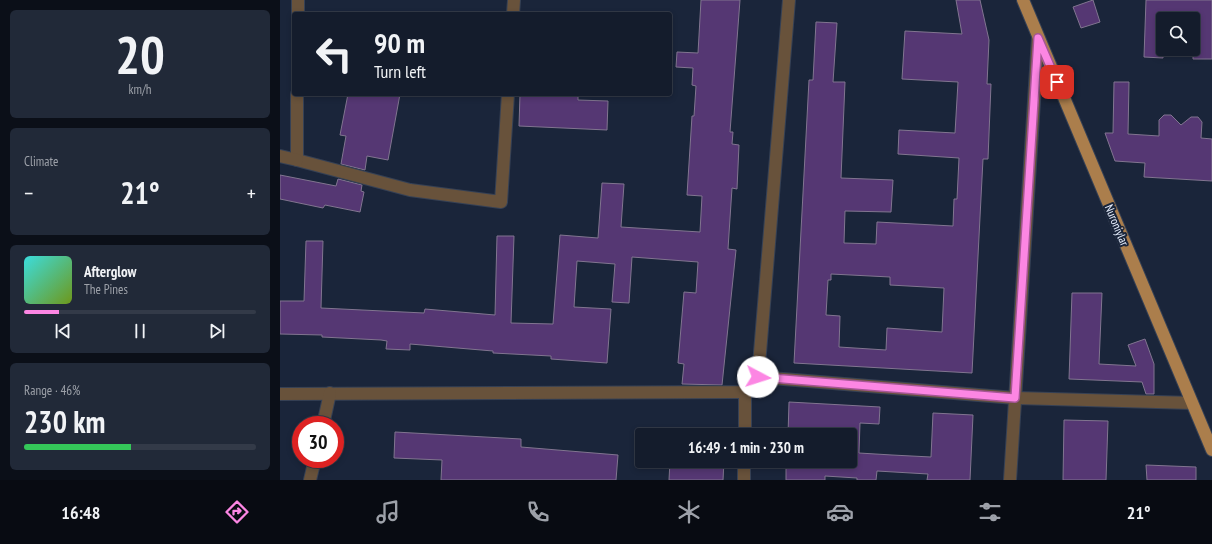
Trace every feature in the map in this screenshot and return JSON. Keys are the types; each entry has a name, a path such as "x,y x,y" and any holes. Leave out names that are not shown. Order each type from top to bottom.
{"main road":[{"name":"Nuroniylar","path":"1023,0 1212,450"}],"street":[{"path":"298,0 298,12"},
{"path":"513,12 514,0"},
{"path":"744,428 745,392 758,377 789,0"},
{"path":"1010,480 1038,38"},
{"path":"297,96 297,160"},
{"path":"280,156 410,190 501,202 508,96"},
{"path":"758,377 1015,398 1192,403"},
{"path":"280,394 745,392"},
{"path":"325,416 330,393"},
{"path":"310,480 313,468"},
{"path":"744,468 744,480"}],"building":[{"path":"701,0 740,0 730,132 733,132 732,144 739,145 737,189 732,188 728,249 736,250 722,385 682,384 684,364 678,363 684,292 696,293 698,262 632,257 629,303 612,302 615,264 577,261 574,307 611,309 607,363 551,359 551,356 493,353 493,351 410,344 410,350 386,349 387,341 381,340 322,337 322,335 280,334 280,301 304,301 306,241 323,241 321,308 424,313 425,309 495,315 497,236 514,236 511,323 553,324 560,235 598,238 602,183 624,184 621,227 700,232 702,196 687,195 692,116 694,116 696,86 692,85 693,68 676,67 677,52 698,53"},
{"path":"956,0 980,0 989,40 987,84 991,84 988,159 983,159 972,373 794,363 809,80 813,80 816,22 837,23 833,82 845,82 841,178 893,180 891,212 845,211 844,243 876,244 877,222 953,226 954,199 957,199 959,158 898,154 899,130 955,133 958,82 902,79 905,31 962,34","holes":["831,274 890,277 890,285 944,288 942,332 887,328 886,350 839,347 840,316 826,315 828,280 831,280"]},
{"path":"1093,0 1100,22 1081,28 1073,7"},
{"path":"1146,0 1212,0 1212,59 1193,59 1193,56 1200,56 1200,12 1156,12 1156,56 1163,56 1163,58 1144,57"},
{"path":"1114,82 1129,82 1128,134 1159,136 1159,120 1164,115 1171,115 1181,125 1191,117 1198,117 1202,122 1201,138 1212,139 1212,181 1144,177 1145,163 1115,161 1105,133 1113,133"},
{"path":"348,96 400,96 388,160 367,156 365,170 341,164 346,136 340,135"},
{"path":"520,96 578,96 578,100 608,101 607,130 519,126"},
{"path":"280,175 336,186 338,179 362,185 361,191 364,192 360,212 325,205 323,208 280,199"},
{"path":"1072,293 1102,293 1099,364 1136,366 1128,345 1145,339 1154,364 1154,394 1146,394 1142,382 1069,379"},
{"path":"789,402 880,407 879,424 860,423 859,453 931,457 933,413 973,415 970,480 927,480 928,474 877,471 876,480 857,480 857,478 825,476 825,480 786,480 786,468 857,468 857,428 788,428"},
{"path":"1064,420 1108,421 1106,480 1063,480"},
{"path":"395,432 521,439 521,447 618,455 616,480 441,480 442,460 394,458"},
{"path":"1146,465 1196,467 1196,480 1147,480"},
{"path":"670,468 724,468 723,480 669,480"}],"route":[{"path":"758,377 1015,398 1038,38 1057,82"}]}
